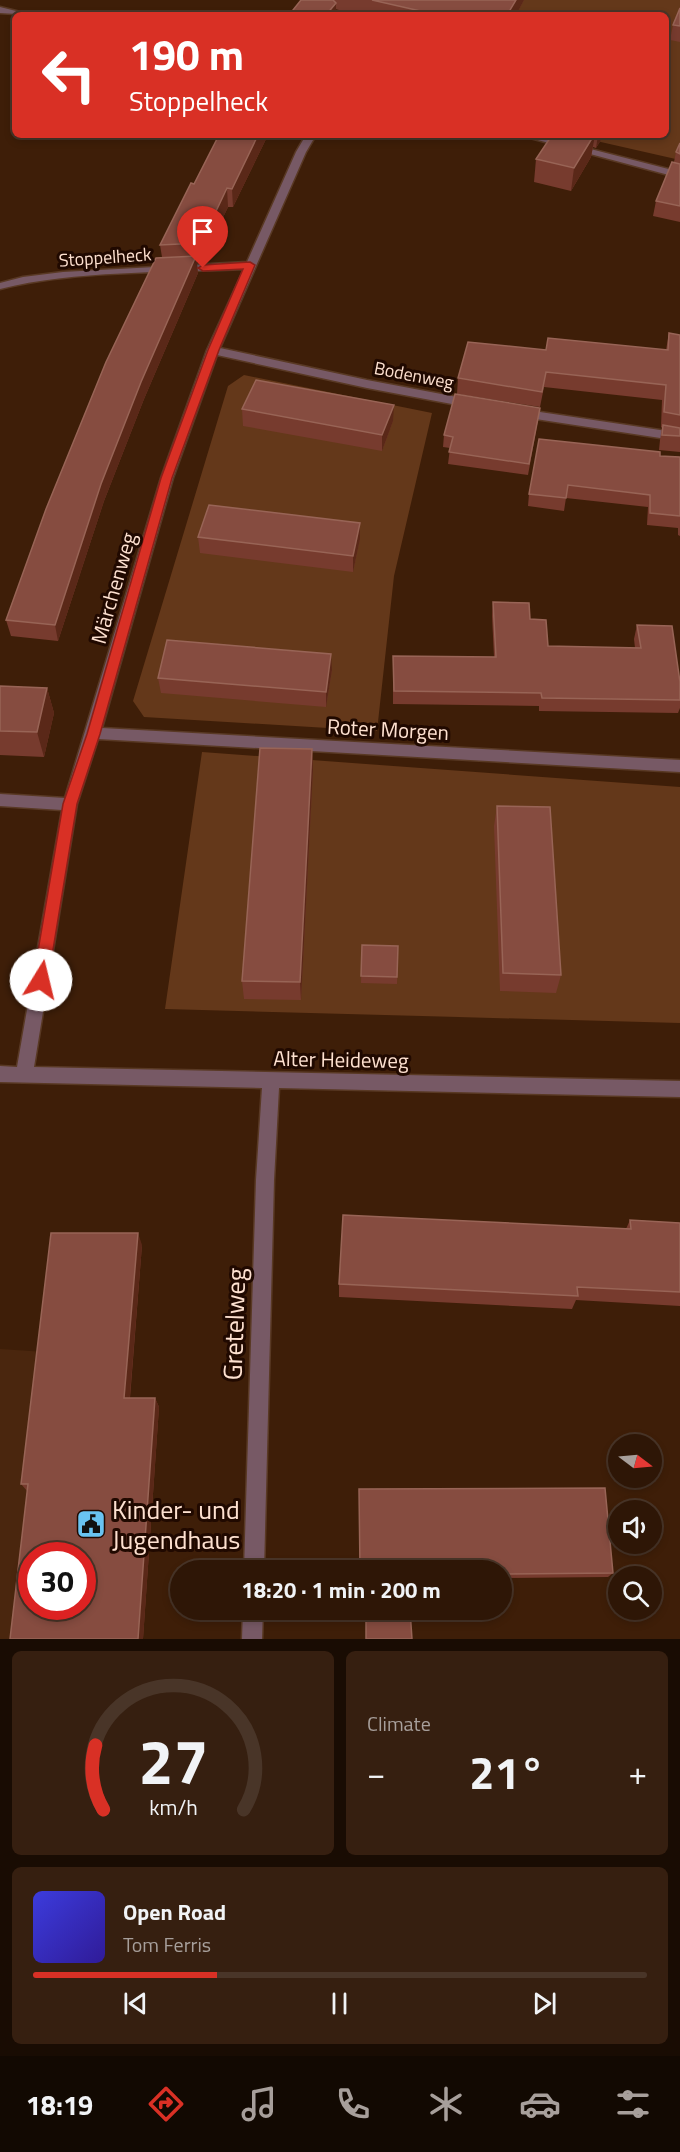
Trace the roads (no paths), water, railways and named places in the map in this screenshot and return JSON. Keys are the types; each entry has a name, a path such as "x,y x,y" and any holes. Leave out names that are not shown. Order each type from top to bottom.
{"street":[{"name":"Märchenweg","path":"24,1074 70,804 93,734 167,478 213,350 310,138"},
{"path":"536,138 680,175"},
{"name":"Stoppelheck","path":"0,286 23,280 63,275 250,265"},
{"name":"Bodenweg","path":"213,350 367,384 484,406"},
{"path":"506,411 680,437"},
{"name":"Roter Morgen","path":"93,734 680,766"},
{"path":"0,800 70,804"},
{"name":"Alter Heideweg","path":"0,1074 680,1089"},
{"name":"Gretelweg","path":"254,1560 264,1191 271,1080"},
{"path":"252,1639 253,1620"}],"place":[{"name":"Kinder- und Jugendhaus","path":"91,1524"}]}
